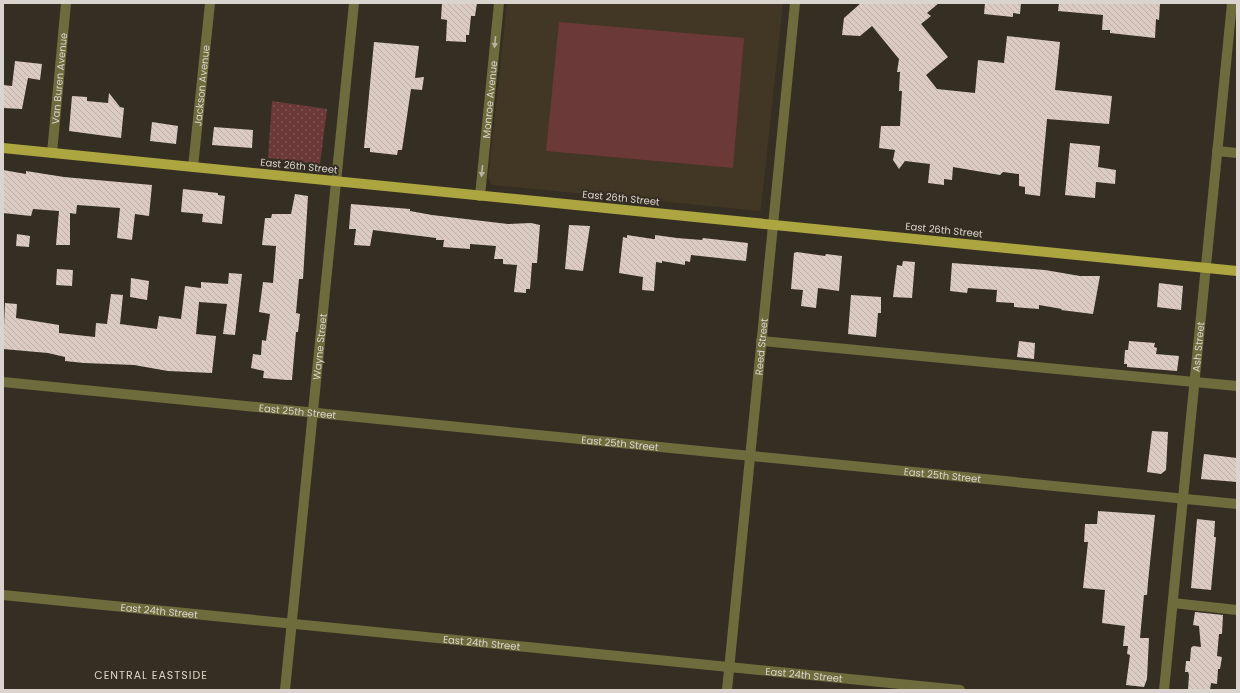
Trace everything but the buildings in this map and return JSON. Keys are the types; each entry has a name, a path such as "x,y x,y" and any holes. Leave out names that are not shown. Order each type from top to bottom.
{"main road":[{"name":"East 26th Street","path":"3,148 1237,271"}],"street":[{"name":"Van Buren Avenue","path":"52,153 66,3"},
{"name":"Jackson Avenue","path":"194,167 210,3"},
{"name":"Wayne Street","path":"285,690 354,3"},
{"name":"Monroe Avenue","path":"480,196 499,3"},
{"name":"Reed Street","path":"726,690 795,3"},
{"name":"Ash Street","path":"1164,690 1217,151 1233,39 1232,3"},
{"path":"1217,151 1237,153"},
{"path":"761,340 1237,386"},
{"name":"East 25th Street","path":"3,382 1237,504"},
{"name":"East 24th Street","path":"3,595 960,690"},
{"path":"1172,603 1237,610"}],"shaded area":[{"path":"507,3 783,3 761,209 759,211 492,185 488,178"},
{"path":"559,22 744,38 733,168 546,151"},
{"path":"272,101 327,109 320,164 268,158"}],"district":[{"name":"CENTRAL EASTSIDE","path":"151,675"}]}
